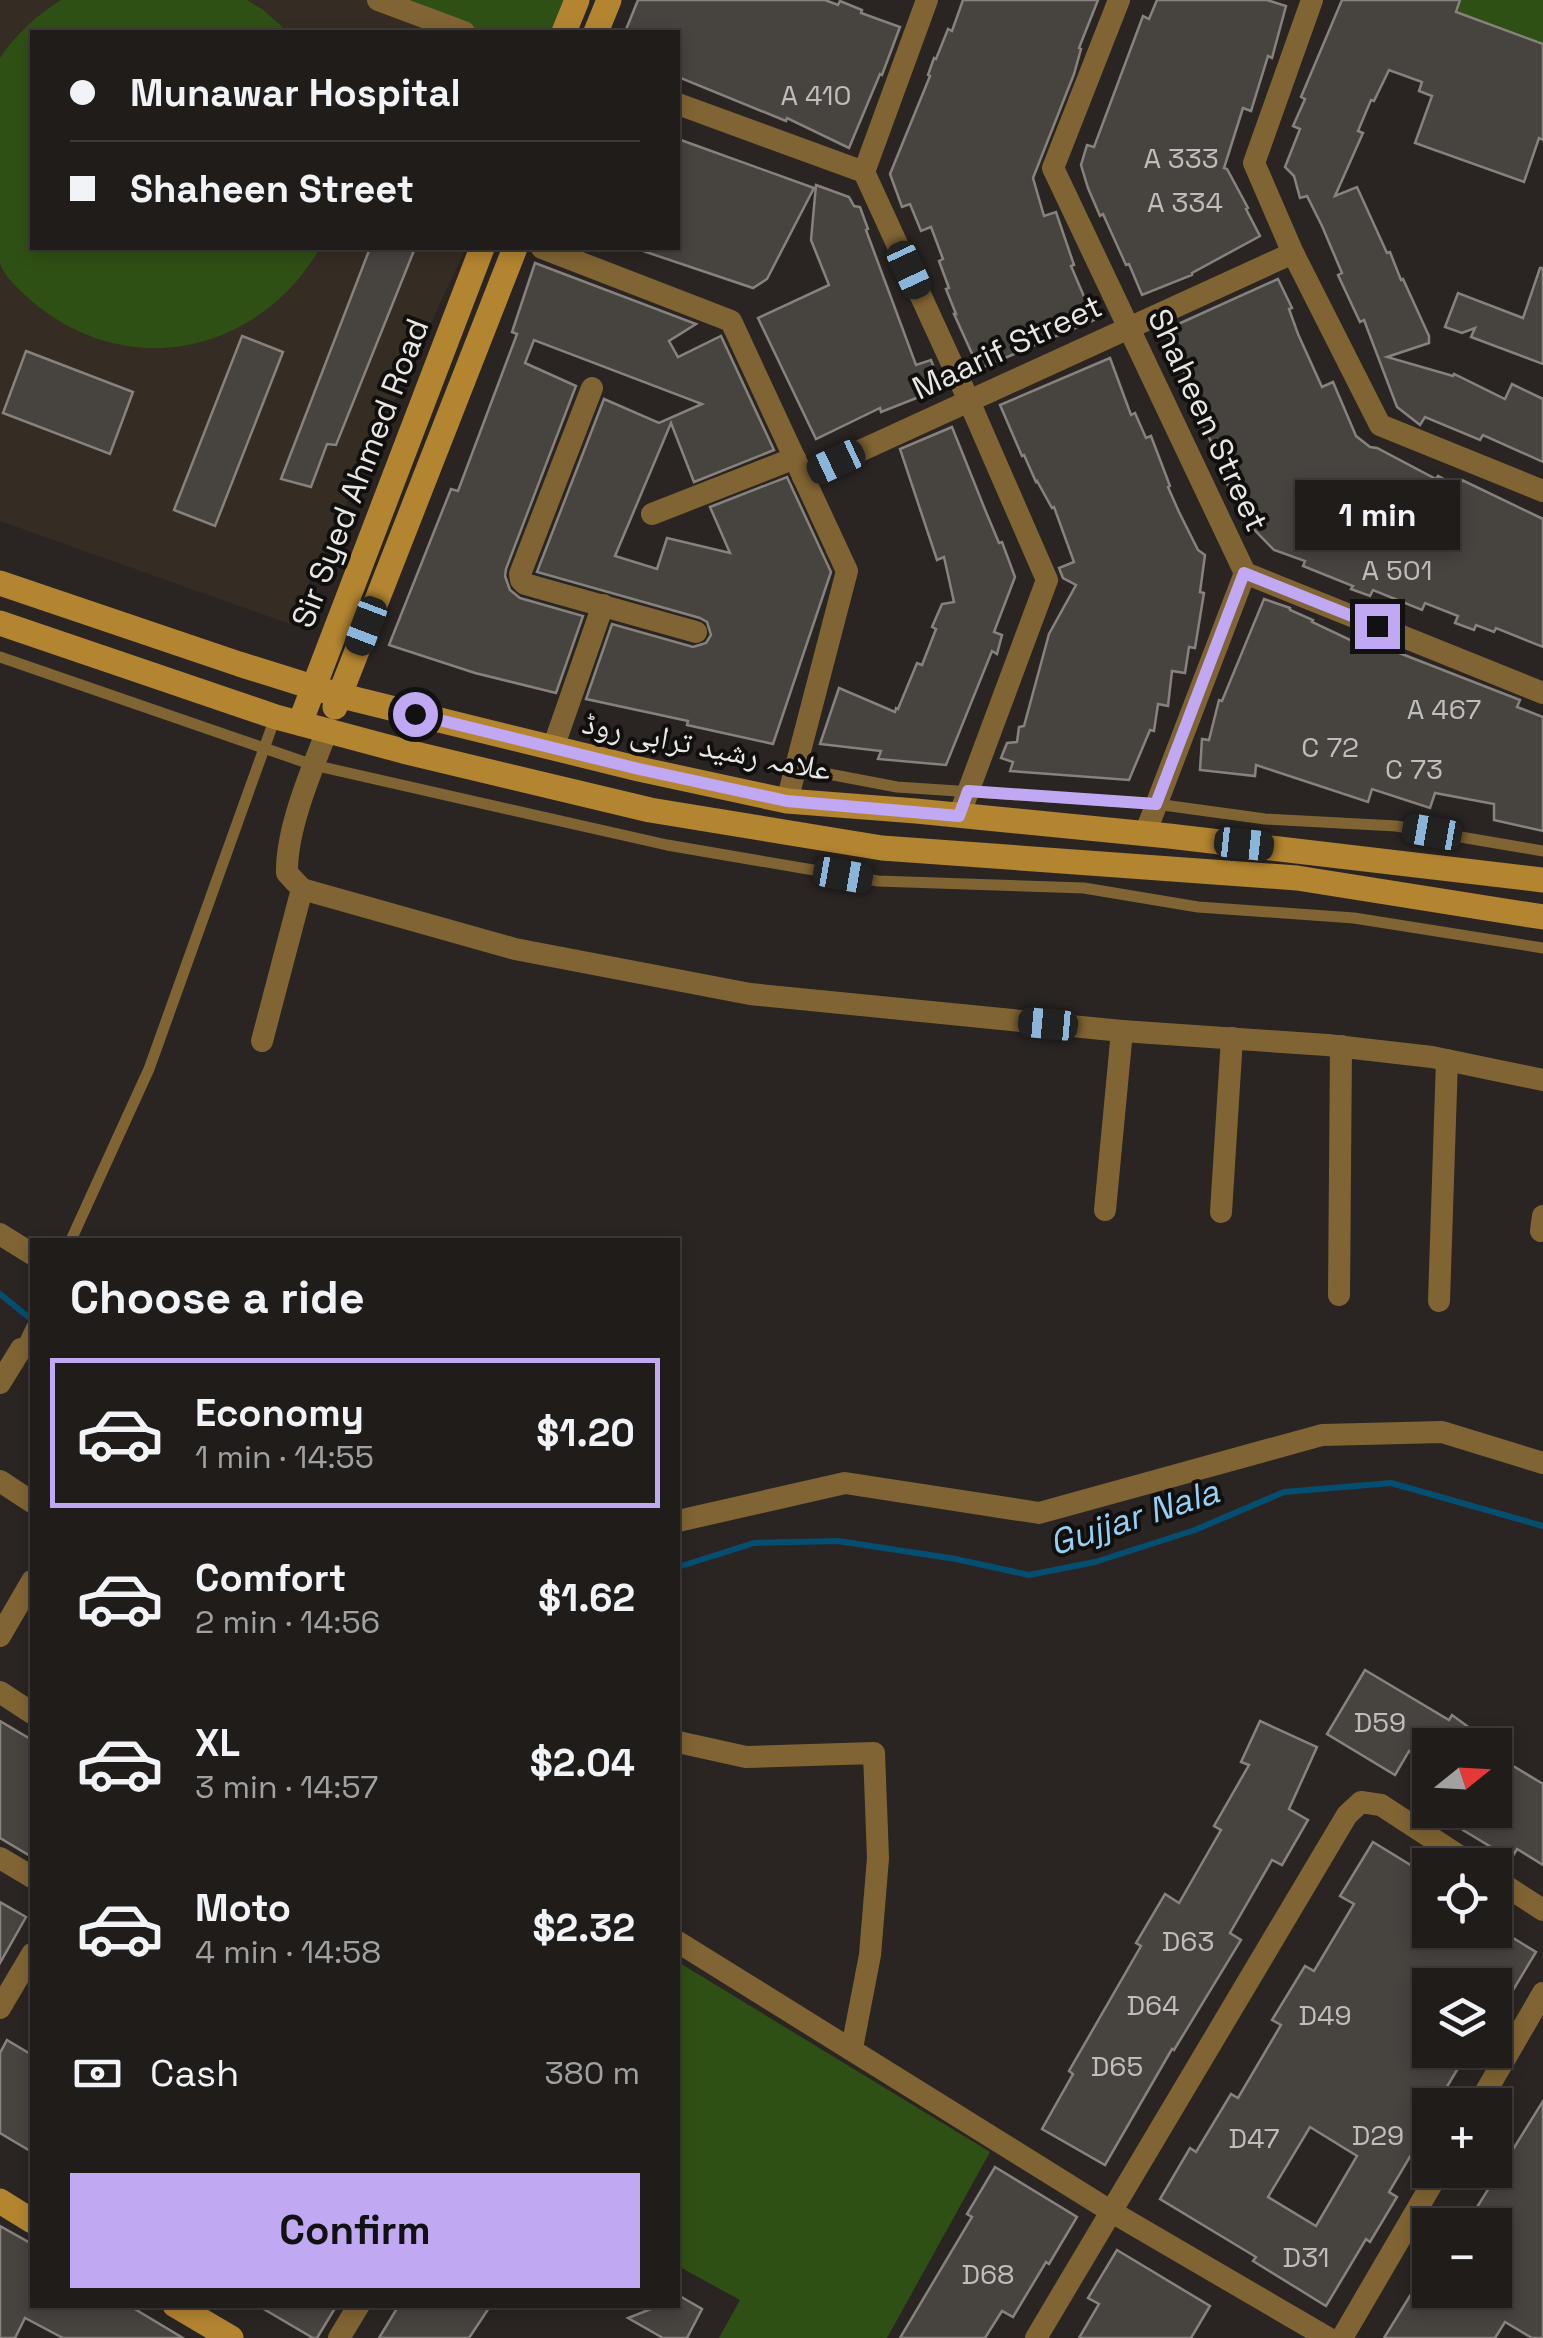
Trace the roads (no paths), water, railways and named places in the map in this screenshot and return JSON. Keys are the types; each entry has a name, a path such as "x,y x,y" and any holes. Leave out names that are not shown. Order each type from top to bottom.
{"main road":[{"path":"565,30 577,0"},
{"path":"597,30 608,0"},
{"name":"Sir Syed Ahmed Road","path":"288,720 312,687 481,250"},
{"name":"Sir Syed Ahmed Road","path":"327,730 514,250"},
{"name":"علامہ رشید ترابی روڈ","path":"0,583 338,695 787,801 963,804 1145,834 1543,880"},
{"path":"0,623 288,720 403,752 650,810 882,848 1298,878 1543,917"},
{"path":"0,2201 30,2219"},
{"path":"180,2308 231,2338"}],"street":[{"path":"378,0 459,30"},
{"name":"Shaheen Street","path":"1119,0 1052,168 1244,573 1543,693"},
{"path":"1312,0 1254,163 1293,253 1380,425 1543,491"},
{"path":"921,2 864,172 1047,580 963,804"},
{"path":"680,105 864,172"},
{"path":"547,250 731,321 847,572 787,801"},
{"name":"Maarif Street","path":"652,514 799,467 969,401 1293,253"},
{"path":"592,388 520,574 525,584 696,632"},
{"path":"1145,834 1244,573"},
{"path":"552,748 604,605"},
{"path":"327,730 286,851 287,873 302,889 515,949 750,994 1122,1031 1340,1046 1446,1060 1543,1080"},
{"path":"262,1041 302,889"},
{"path":"1106,1210 1122,1031"},
{"path":"1221,1212 1232,1038"},
{"path":"1340,1046 1340,1294"},
{"path":"1439,1301 1446,1060"},
{"path":"0,1234 30,1253"},
{"path":"0,1384 21,1349"},
{"path":"680,1522 844,1483 1039,1513 1322,1435 1442,1432 1543,1463"},
{"path":"0,1482 30,1501"},
{"path":"0,1636 30,1584"},
{"path":"0,1692 30,1712"},
{"path":"680,1742 746,1757 874,1753 878,1858 870,1955 852,2048"},
{"path":"1036,2338 1347,1814 1362,1802 1380,1805 1447,1848"},
{"path":"0,1858 30,1876"},
{"path":"1512,1890 1543,1910"},
{"path":"680,1943 1112,2212 1328,2338"},
{"path":"0,2008 30,1957"},
{"path":"1488,2088 1543,1993"},
{"path":"1342,2338 1430,2188"},
{"path":"339,2338 357,2308"}],"lane":[{"path":"0,657 313,765 668,845 878,881 1084,888 1198,907 1354,918 1543,948"},
{"path":"72,1238 150,1069 264,748 288,720"},
{"path":"797,768 897,786 963,804 1156,804 1265,820 1396,826 1543,851"},
{"path":"21,1349 30,1330"}],"waterway":[{"name":"Gujjar Nala","path":"0,1294 30,1318"},
{"name":"Gujjar Nala","path":"680,1566 754,1543 838,1541 1029,1575 1095,1562 1195,1530 1284,1492 1391,1483 1543,1526"}]}
